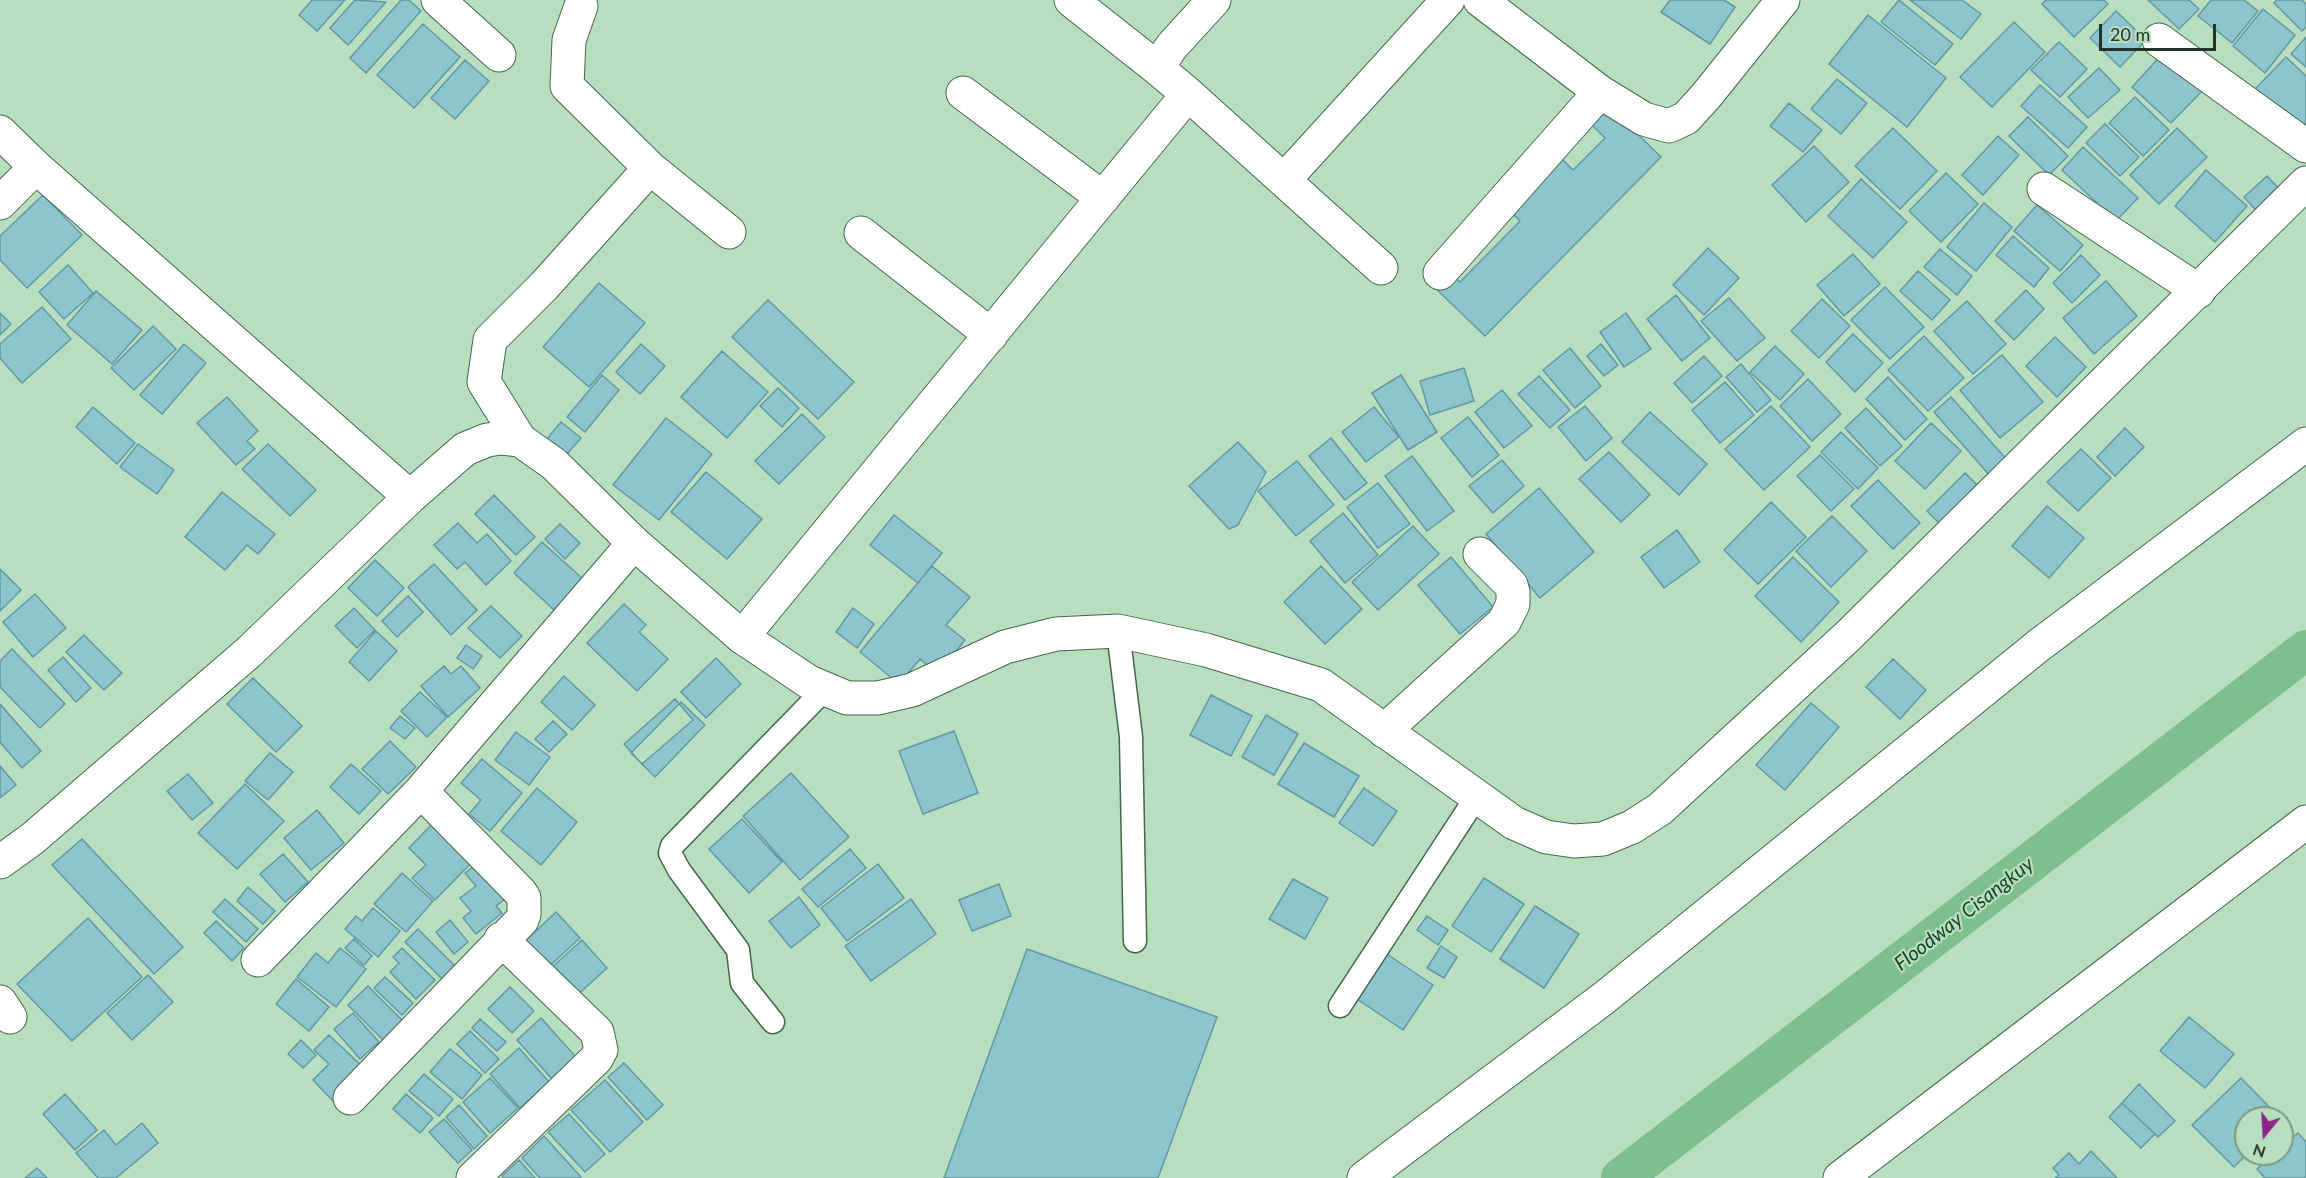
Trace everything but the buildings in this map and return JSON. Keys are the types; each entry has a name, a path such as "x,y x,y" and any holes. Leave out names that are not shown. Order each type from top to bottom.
{"street":[{"path":"438,0 499,55"},
{"path":"1071,0 1188,94 1286,179 1381,268"},
{"path":"1157,68 1172,46 1214,0"},
{"path":"1286,179 1448,0"},
{"path":"1480,0 1600,92 1644,119 1670,126 1686,118 1706,96 1783,0"},
{"path":"581,6 569,40 567,86 651,168 729,232"},
{"path":"2159,40 2306,146"},
{"path":"1440,273 1600,92"},
{"path":"963,93 1103,198"},
{"path":"742,637 1188,94"},
{"path":"0,132 36,167 410,497"},
{"path":"0,203 36,167"},
{"path":"651,168 544,286 490,340 484,382 520,440 554,464 634,543 742,637 809,682 847,698 878,698 912,690 1005,647 1056,633 1118,631 1206,650 1321,685 1514,823 1545,837 1574,841 1603,839 1632,827 1660,809 1848,636 2306,183"},
{"path":"2044,189 2199,291"},
{"path":"861,232 991,335"},
{"path":"2,856 32,839 249,652 410,497 465,449 487,440 520,440"},
{"path":"1364,1178 1604,998 2038,646 2306,444"},
{"path":"258,960 421,791 634,543"},
{"path":"1384,731 1504,622 1513,604 1511,585 1480,554"},
{"path":"350,1098 501,939 522,920 524,898 421,791"},
{"path":"1840,1178 2306,822"},
{"path":"473,1178 596,1059 601,1050 597,1032 501,939"}],"lane":[{"path":"1118,631 1131,737 1136,941"},
{"path":"773,1022 742,983 738,951 679,870 670,853 672,846 825,689"},
{"path":"1340,1006 1477,796"}],"waterway":[{"name":"Floodway Cisangkuy","path":"1621,1178 2306,650"}]}
